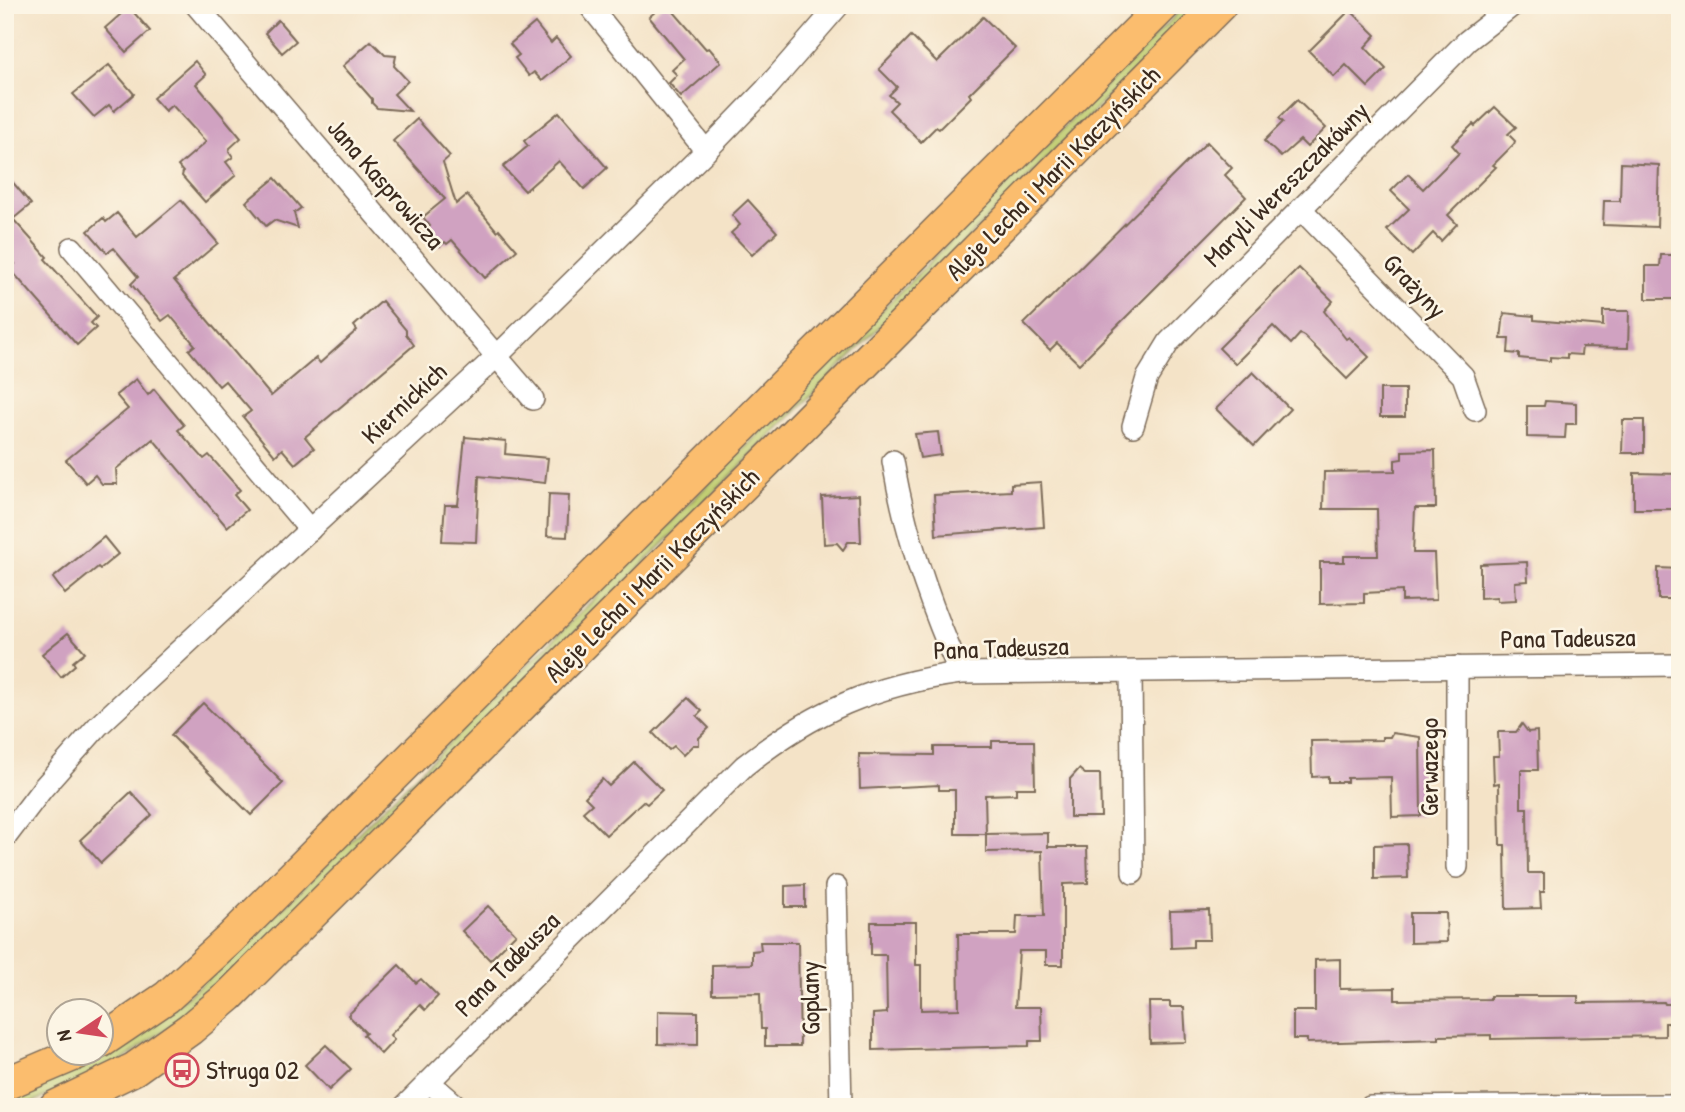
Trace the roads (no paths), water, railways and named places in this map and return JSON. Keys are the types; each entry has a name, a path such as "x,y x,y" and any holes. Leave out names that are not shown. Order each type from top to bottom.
{"main road":[{"name":"Aleje Lecha i Marii Kaczyńskich","path":"116,1032 167,997 230,939 1164,5"},
{"name":"Aleje Lecha i Marii Kaczyńskich","path":"55,1107 134,1069 190,1029 229,996 752,476 1220,5"},
{"path":"5,1084 47,1066"}],"street":[{"name":"Jana Kasprowicza","path":"196,5 533,400"},
{"path":"589,5 706,151"},
{"name":"Kiernickich","path":"5,838 43,788 98,726 497,356 706,151 766,89 839,5"},
{"name":"Maryli Wereszczakówny","path":"1133,426 1147,377 1169,342 1467,41 1514,5"},
{"name":"Grażyny","path":"1301,209 1464,376 1475,410"},
{"path":"72,248 310,530"},
{"path":"893,461 899,499 932,608 960,673"},
{"name":"Pana Tadeusza","path":"404,1107 744,765 822,713 858,698 928,677 960,673 1680,665"},
{"name":"Gerwazego","path":"1457,667 1457,867"},
{"path":"1131,672 1133,873"},
{"name":"Goplany","path":"836,887 841,1107"},
{"path":"429,1082 458,1107"},
{"path":"1370,1107 1675,1102"}],"place":[{"name":"Struga 02","path":"182,1070"}]}
